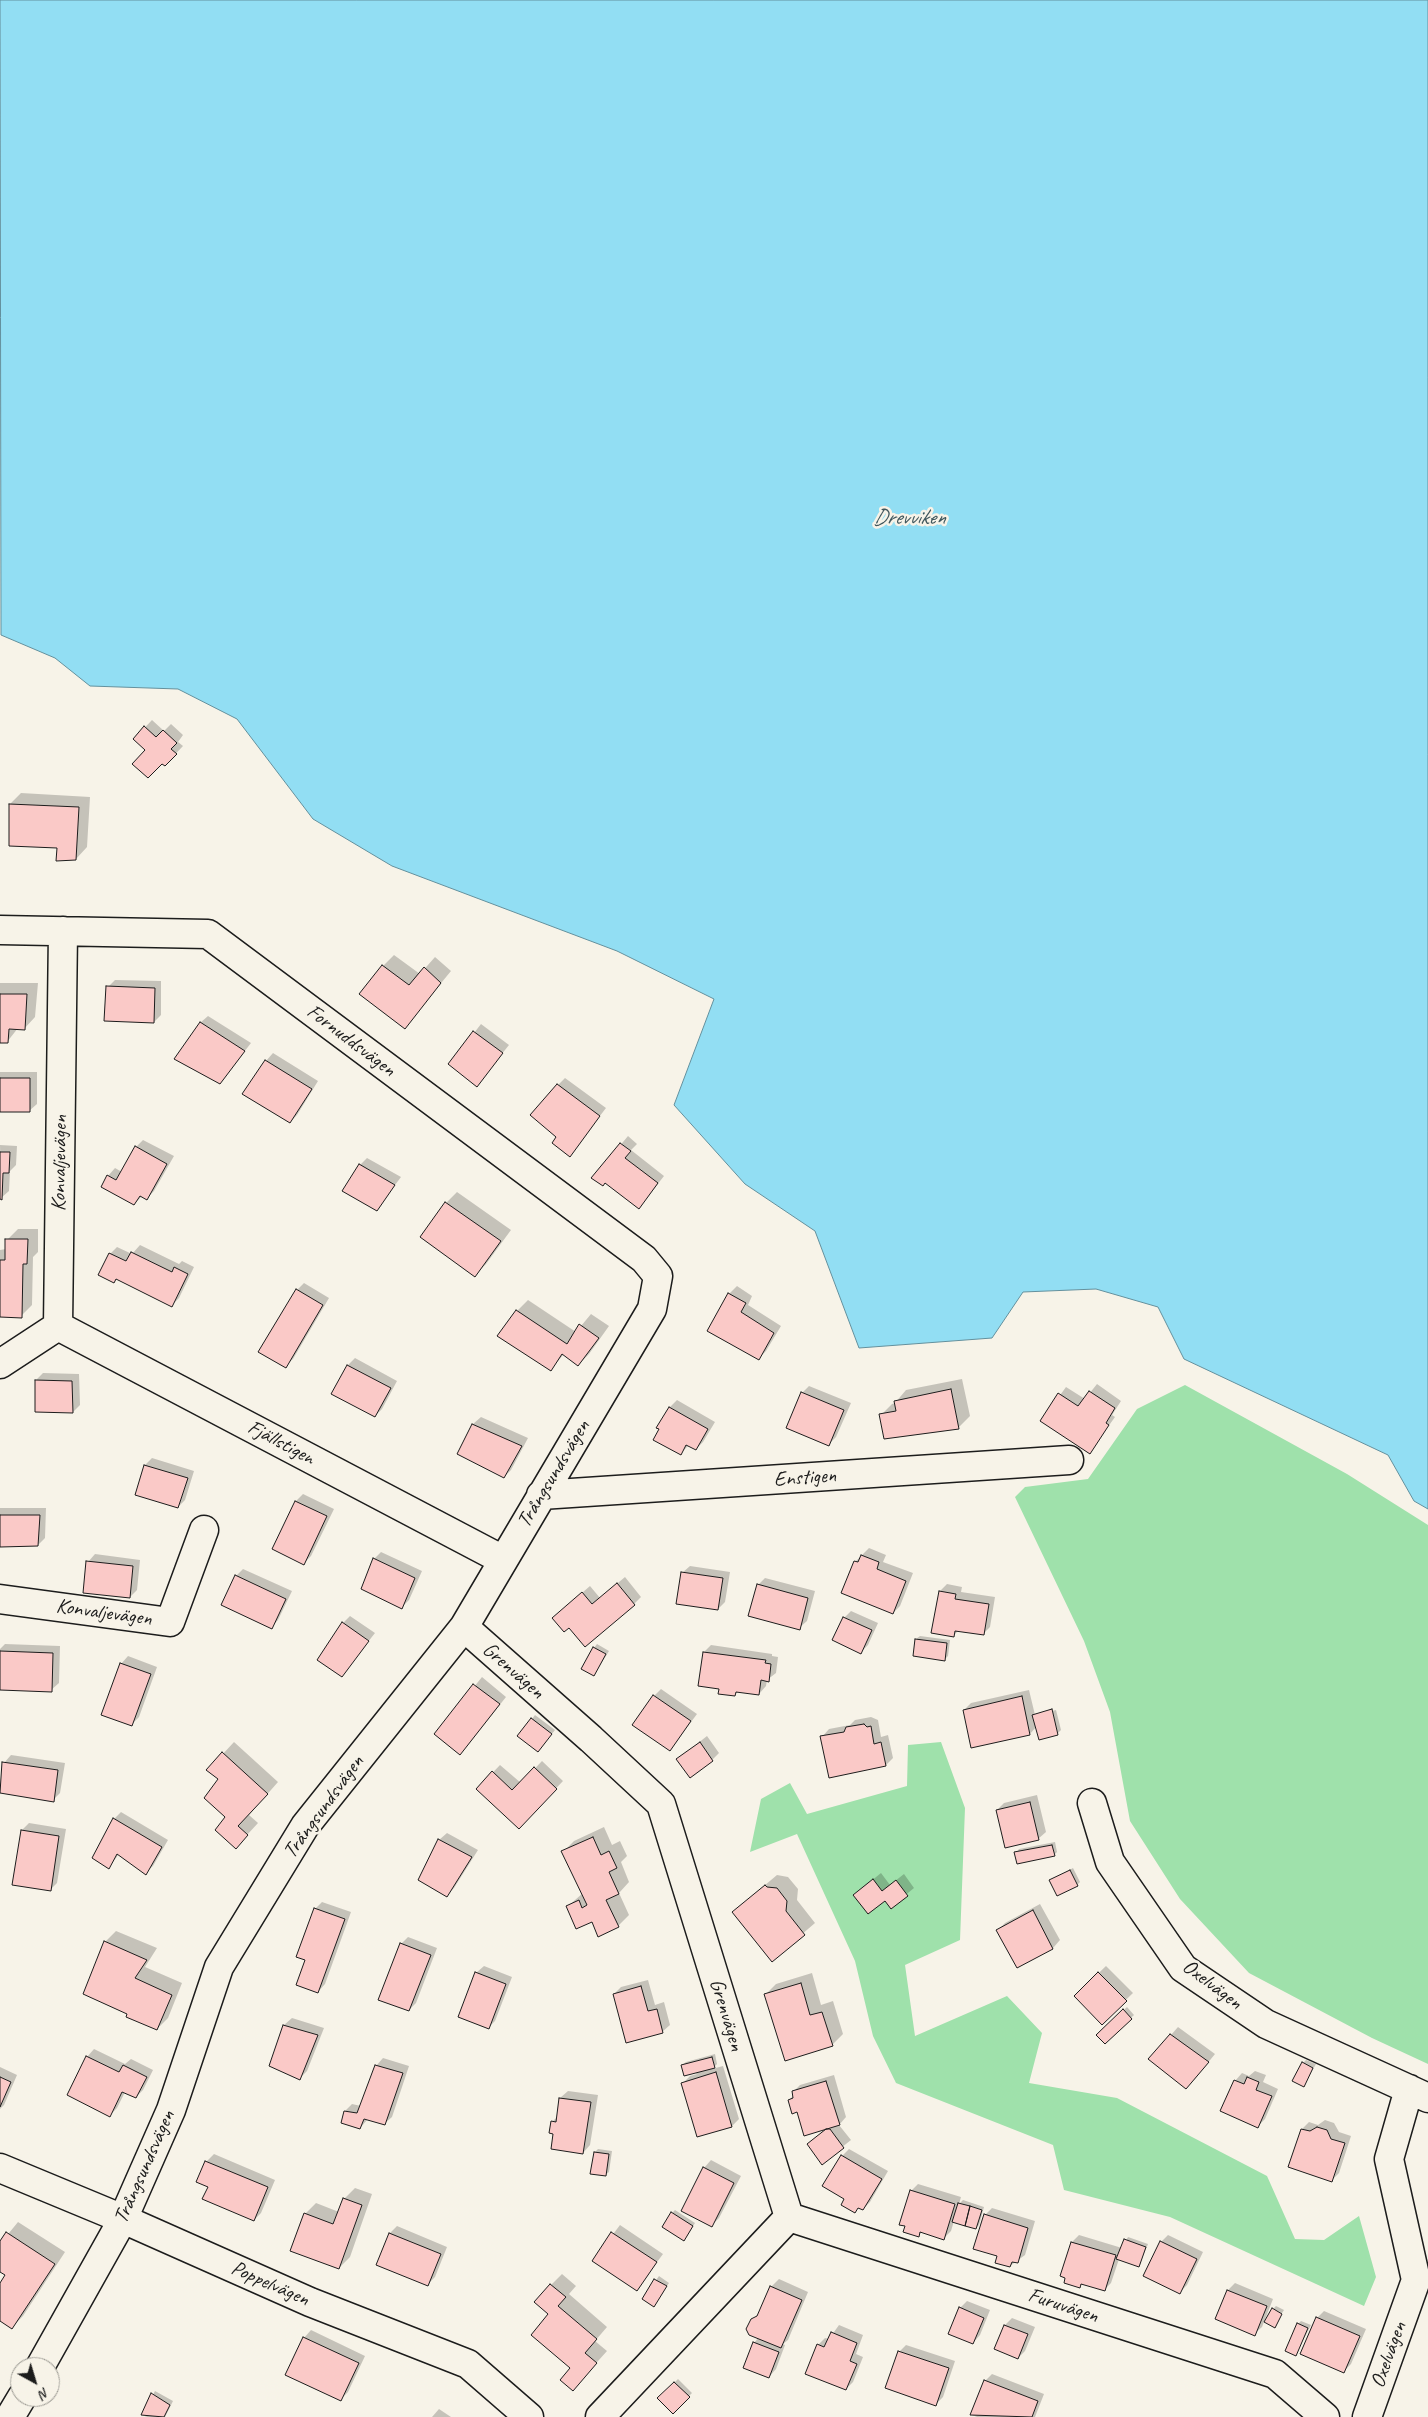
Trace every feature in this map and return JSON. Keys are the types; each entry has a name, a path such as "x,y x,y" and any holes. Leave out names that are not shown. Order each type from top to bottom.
{"street":[{"name":"Fornuddsvägen","path":"0,930 208,934 644,1259 658,1276"},
{"name":"Konvaljevägen","path":"58,1326 64,931"},
{"name":"Trångsundsvägen","path":"46,2357 123,2219 171,2110 219,1967 305,1826 464,1628 652,1310 658,1276"},
{"path":"0,1364 58,1326"},
{"name":"Fjällstigen","path":"58,1326 503,1560"},
{"name":"Enstigen","path":"541,1495 1069,1460"},
{"name":"Konvaljevägen","path":"0,1599 170,1622 204,1530"},
{"name":"Grenvägen","path":"464,1628 661,1804 789,2217"},
{"name":"Oxelvägen","path":"1092,1802 1110,1862 1183,1968 1266,2024 1418,2094 1389,2159 1416,2280 1367,2417"},
{"name":"Poppelvägen","path":"0,2168 123,2219 310,2302 468,2364 529,2417"},
{"path":"600,2417 789,2217"},
{"name":"Furuvägen","path":"789,2217 1275,2374 1325,2417"}],"green space":[{"path":"1185,1385 1347,1474 1428,1525 1428,2064 1372,2038 1249,1973 1180,1899 1130,1821 1110,1712 1084,1641 1015,1497 1025,1487 1088,1479 1137,1409"},
{"path":"941,1742 965,1808 960,1940 905,1965 915,2036 1007,1996 1042,2033 1029,2083 1117,2098 1267,2176 1295,2239 1324,2240 1359,2216 1376,2277 1364,2306 1170,2217 1064,2190 1053,2145 896,2083 873,2036 855,1961 797,1834 750,1852 761,1799 790,1783 807,1814 907,1786 908,1745"}],"water":[{"name":"Drevviken","path":"0,0 1428,0 1428,1509 1414,1501 1388,1455 1184,1359 1158,1307 1096,1289 1023,1292 992,1338 859,1348 815,1231 745,1184 674,1105 714,999 617,951 392,866 313,819 237,719 178,689 90,686 55,658 1,635"}],"building":[{"path":"144,726 156,737 163,730 177,743 171,749 177,754 165,766 162,764 148,778 132,764 145,750 133,739"},
{"path":"9,804 79,807 76,860 56,861 57,848 9,846"},
{"path":"382,965 409,985 424,967 441,983 405,1029 359,994"},
{"path":"106,986 155,988 154,1023 104,1021"},
{"path":"0,994 27,994 25,1030 9,1029 8,1043 0,1043"},
{"path":"200,1022 245,1051 220,1084 174,1059"},
{"path":"473,1031 503,1053 477,1087 448,1064"},
{"path":"265,1060 312,1089 290,1123 242,1094"},
{"path":"0,1078 30,1078 30,1112 0,1112"},
{"path":"557,1084 600,1116 570,1157 552,1143 556,1137 530,1115"},
{"path":"620,1143 631,1151 625,1158 658,1183 639,1209 605,1183 603,1186 591,1178"},
{"path":"135,1146 167,1164 147,1200 140,1196 134,1205 101,1187 107,1175 116,1180"},
{"path":"0,1152 10,1152 9,1173 3,1173 2,1200 0,1199"},
{"path":"359,1164 395,1185 377,1211 342,1191"},
{"path":"445,1202 501,1241 475,1277 420,1237"},
{"path":"5,1239 28,1239 27,1264 23,1264 22,1318 0,1317 0,1260 5,1260"},
{"path":"131,1252 172,1272 174,1267 188,1274 172,1307 116,1279 114,1283 98,1275 109,1253 126,1261"},
{"path":"296,1289 323,1305 286,1368 258,1352"},
{"path":"728,1293 746,1303 741,1312 774,1333 759,1360 707,1331"},
{"path":"516,1310 567,1344 579,1324 599,1338 578,1366 562,1354 551,1371 497,1336"},
{"path":"347,1365 391,1388 375,1417 331,1394"},
{"path":"35,1380 72,1381 73,1413 35,1412"},
{"path":"951,1389 959,1429 884,1439 879,1414 896,1411 894,1401"},
{"path":"1089,1391 1115,1408 1106,1423 1109,1425 1090,1454 1040,1421 1058,1393 1078,1406"},
{"path":"801,1392 844,1410 829,1446 786,1428"},
{"path":"669,1407 708,1429 696,1450 686,1445 681,1455 653,1440 659,1429 656,1428"},
{"path":"472,1424 522,1446 504,1478 457,1454"},
{"path":"144,1465 188,1478 178,1508 135,1495"},
{"path":"295,1501 327,1516 304,1565 272,1549"},
{"path":"0,1515 40,1515 38,1546 0,1547"},
{"path":"861,1555 879,1562 877,1569 906,1581 893,1614 841,1593 854,1561 858,1562"},
{"path":"373,1558 415,1578 402,1609 361,1589"},
{"path":"86,1561 133,1566 130,1598 83,1593"},
{"path":"681,1572 723,1578 718,1610 676,1604"},
{"path":"235,1575 286,1599 272,1629 221,1605"},
{"path":"617,1583 635,1605 585,1647 569,1628 564,1632 552,1618 582,1592 592,1604"},
{"path":"757,1584 808,1598 800,1630 748,1616"},
{"path":"939,1591 956,1594 955,1599 989,1604 984,1635 955,1631 954,1637 931,1633"},
{"path":"843,1617 872,1630 861,1654 832,1640"},
{"path":"342,1622 369,1641 342,1677 317,1660"},
{"path":"915,1639 947,1643 945,1661 913,1656"},
{"path":"593,1647 606,1654 594,1676 581,1669"},
{"path":"0,1651 53,1653 52,1692 0,1690"},
{"path":"703,1652 766,1660 765,1663 771,1664 769,1682 761,1680 759,1695 736,1692 735,1696 718,1694 719,1689 698,1686"},
{"path":"120,1663 151,1674 132,1726 101,1715"},
{"path":"473,1684 500,1704 460,1755 434,1734"},
{"path":"653,1695 691,1721 670,1751 632,1725"},
{"path":"1022,1696 1030,1735 971,1748 963,1710"},
{"path":"1052,1709 1058,1735 1039,1740 1032,1715"},
{"path":"531,1718 552,1734 538,1752 517,1736"},
{"path":"864,1724 867,1727 871,1726 874,1744 881,1742 886,1766 829,1778 820,1736 844,1732 846,1727"},
{"path":"700,1742 713,1761 690,1778 676,1759"},
{"path":"222,1752 268,1794 238,1826 248,1835 236,1849 215,1830 225,1817 204,1798 218,1779 206,1770"},
{"path":"2,1762 58,1770 54,1802 0,1793"},
{"path":"534,1767 557,1789 519,1829 476,1789 492,1771 512,1790"},
{"path":"1030,1802 1039,1840 1005,1848 996,1810"},
{"path":"113,1818 162,1847 146,1875 117,1854 109,1869 92,1858"},
{"path":"21,1830 59,1836 51,1891 12,1885"},
{"path":"593,1837 601,1855 609,1851 617,1868 609,1872 619,1894 606,1900 619,1927 598,1937 592,1922 576,1929 566,1906 579,1900 582,1908 587,1905 561,1851"},
{"path":"438,1839 472,1857 447,1897 418,1880"},
{"path":"1052,1845 1055,1856 1017,1864 1014,1852"},
{"path":"1070,1870 1078,1886 1057,1896 1049,1880"},
{"path":"873,1879 882,1891 896,1880 908,1896 891,1909 885,1901 868,1914 853,1895"},
{"path":"765,1885 777,1888 787,1901 786,1911 805,1935 772,1962 732,1912"},
{"path":"314,1908 345,1919 318,1993 296,1985 305,1960 296,1957"},
{"path":"1033,1910 1053,1949 1017,1968 996,1930"},
{"path":"104,1941 147,1960 135,1978 172,1995 157,2030 126,2017 127,2014 83,1994"},
{"path":"400,1943 431,1955 409,2011 378,2000"},
{"path":"475,1972 506,1984 489,2029 458,2017"},
{"path":"1098,1972 1127,2001 1102,2025 1074,1996"},
{"path":"801,1983 810,2015 822,2012 833,2046 785,2061 764,1994"},
{"path":"641,1986 648,2011 657,2009 663,2033 626,2043 613,1994"},
{"path":"1123,2009 1132,2019 1105,2044 1096,2035"},
{"path":"283,2025 318,2035 300,2080 269,2066"},
{"path":"1170,2034 1209,2062 1186,2089 1148,2059"},
{"path":"86,2056 119,2072 123,2065 147,2077 136,2098 122,2092 110,2117 67,2095"},
{"path":"712,2057 715,2068 684,2076 681,2065"},
{"path":"1302,2062 1313,2068 1304,2087 1292,2081"},
{"path":"375,2065 403,2073 385,2125 364,2119 360,2129 341,2123 344,2111 357,2113"},
{"path":"716,2072 732,2127 697,2137 681,2083"},
{"path":"0,2077 11,2082 0,2107"},
{"path":"1247,2077 1259,2082 1256,2090 1272,2096 1258,2128 1220,2111 1234,2080 1244,2084"},
{"path":"826,2081 840,2125 804,2136 797,2112 792,2114 788,2100 793,2098 792,2091"},
{"path":"559,2098 591,2102 583,2154 551,2149 553,2134 549,2133 551,2121 556,2122"},
{"path":"1317,2127 1327,2130 1331,2139 1345,2143 1332,2182 1288,2167 1301,2129 1310,2131"},
{"path":"826,2129 830,2129 844,2148 822,2165 807,2144"},
{"path":"594,2152 609,2154 606,2176 590,2174"},
{"path":"841,2155 882,2179 863,2210 858,2208 855,2213 841,2205 844,2199 822,2186"},
{"path":"205,2161 268,2187 254,2221 202,2199 208,2187 196,2182"},
{"path":"703,2167 734,2183 712,2227 681,2211"},
{"path":"910,2190 955,2204 944,2240 920,2232 919,2237 903,2232 905,2226 899,2225"},
{"path":"343,2198 362,2205 339,2269 290,2251 304,2213 333,2224"},
{"path":"958,2203 970,2206 965,2226 952,2222"},
{"path":"970,2206 982,2210 976,2229 965,2226"},
{"path":"671,2212 693,2226 684,2241 662,2227"},
{"path":"984,2214 1028,2228 1018,2263 1012,2262 1010,2267 995,2263 997,2256 973,2249"},
{"path":"6,2232 55,2264 12,2329 0,2321 0,2283 5,2275 0,2272 0,2241"},
{"path":"611,2232 657,2262 637,2291 592,2261"},
{"path":"389,2233 441,2254 428,2286 376,2265"},
{"path":"1124,2239 1146,2247 1139,2267 1116,2259"},
{"path":"1160,2241 1197,2259 1180,2294 1143,2276"},
{"path":"1071,2242 1116,2255 1105,2291 1081,2284 1080,2288 1064,2283 1065,2278 1060,2276"},
{"path":"654,2279 667,2286 654,2307 642,2299"},
{"path":"550,2284 566,2297 558,2306 597,2339 585,2353 597,2363 573,2391 560,2380 570,2368 531,2335 548,2314 534,2302"},
{"path":"770,2286 802,2300 781,2348 749,2335 746,2329 751,2319 757,2316"},
{"path":"1227,2290 1267,2306 1255,2336 1215,2319"},
{"path":"959,2307 984,2318 973,2344 948,2334"},
{"path":"1272,2308 1282,2314 1275,2328 1264,2322"},
{"path":"1316,2317 1360,2336 1344,2373 1300,2354"},
{"path":"1297,2323 1308,2328 1296,2356 1285,2351"},
{"path":"1004,2325 1028,2334 1018,2359 994,2349"},
{"path":"831,2332 857,2343 850,2361 857,2364 846,2390 805,2374 817,2344 824,2347"},
{"path":"303,2337 359,2363 341,2401 285,2375"},
{"path":"753,2342 779,2352 769,2378 743,2368"},
{"path":"898,2351 949,2368 936,2406 885,2388"},
{"path":"984,2380 1038,2401 1032,2417 970,2415"},
{"path":"674,2382 690,2397 673,2414 657,2398"},
{"path":"151,2393 170,2405 164,2417 141,2415"}]}
